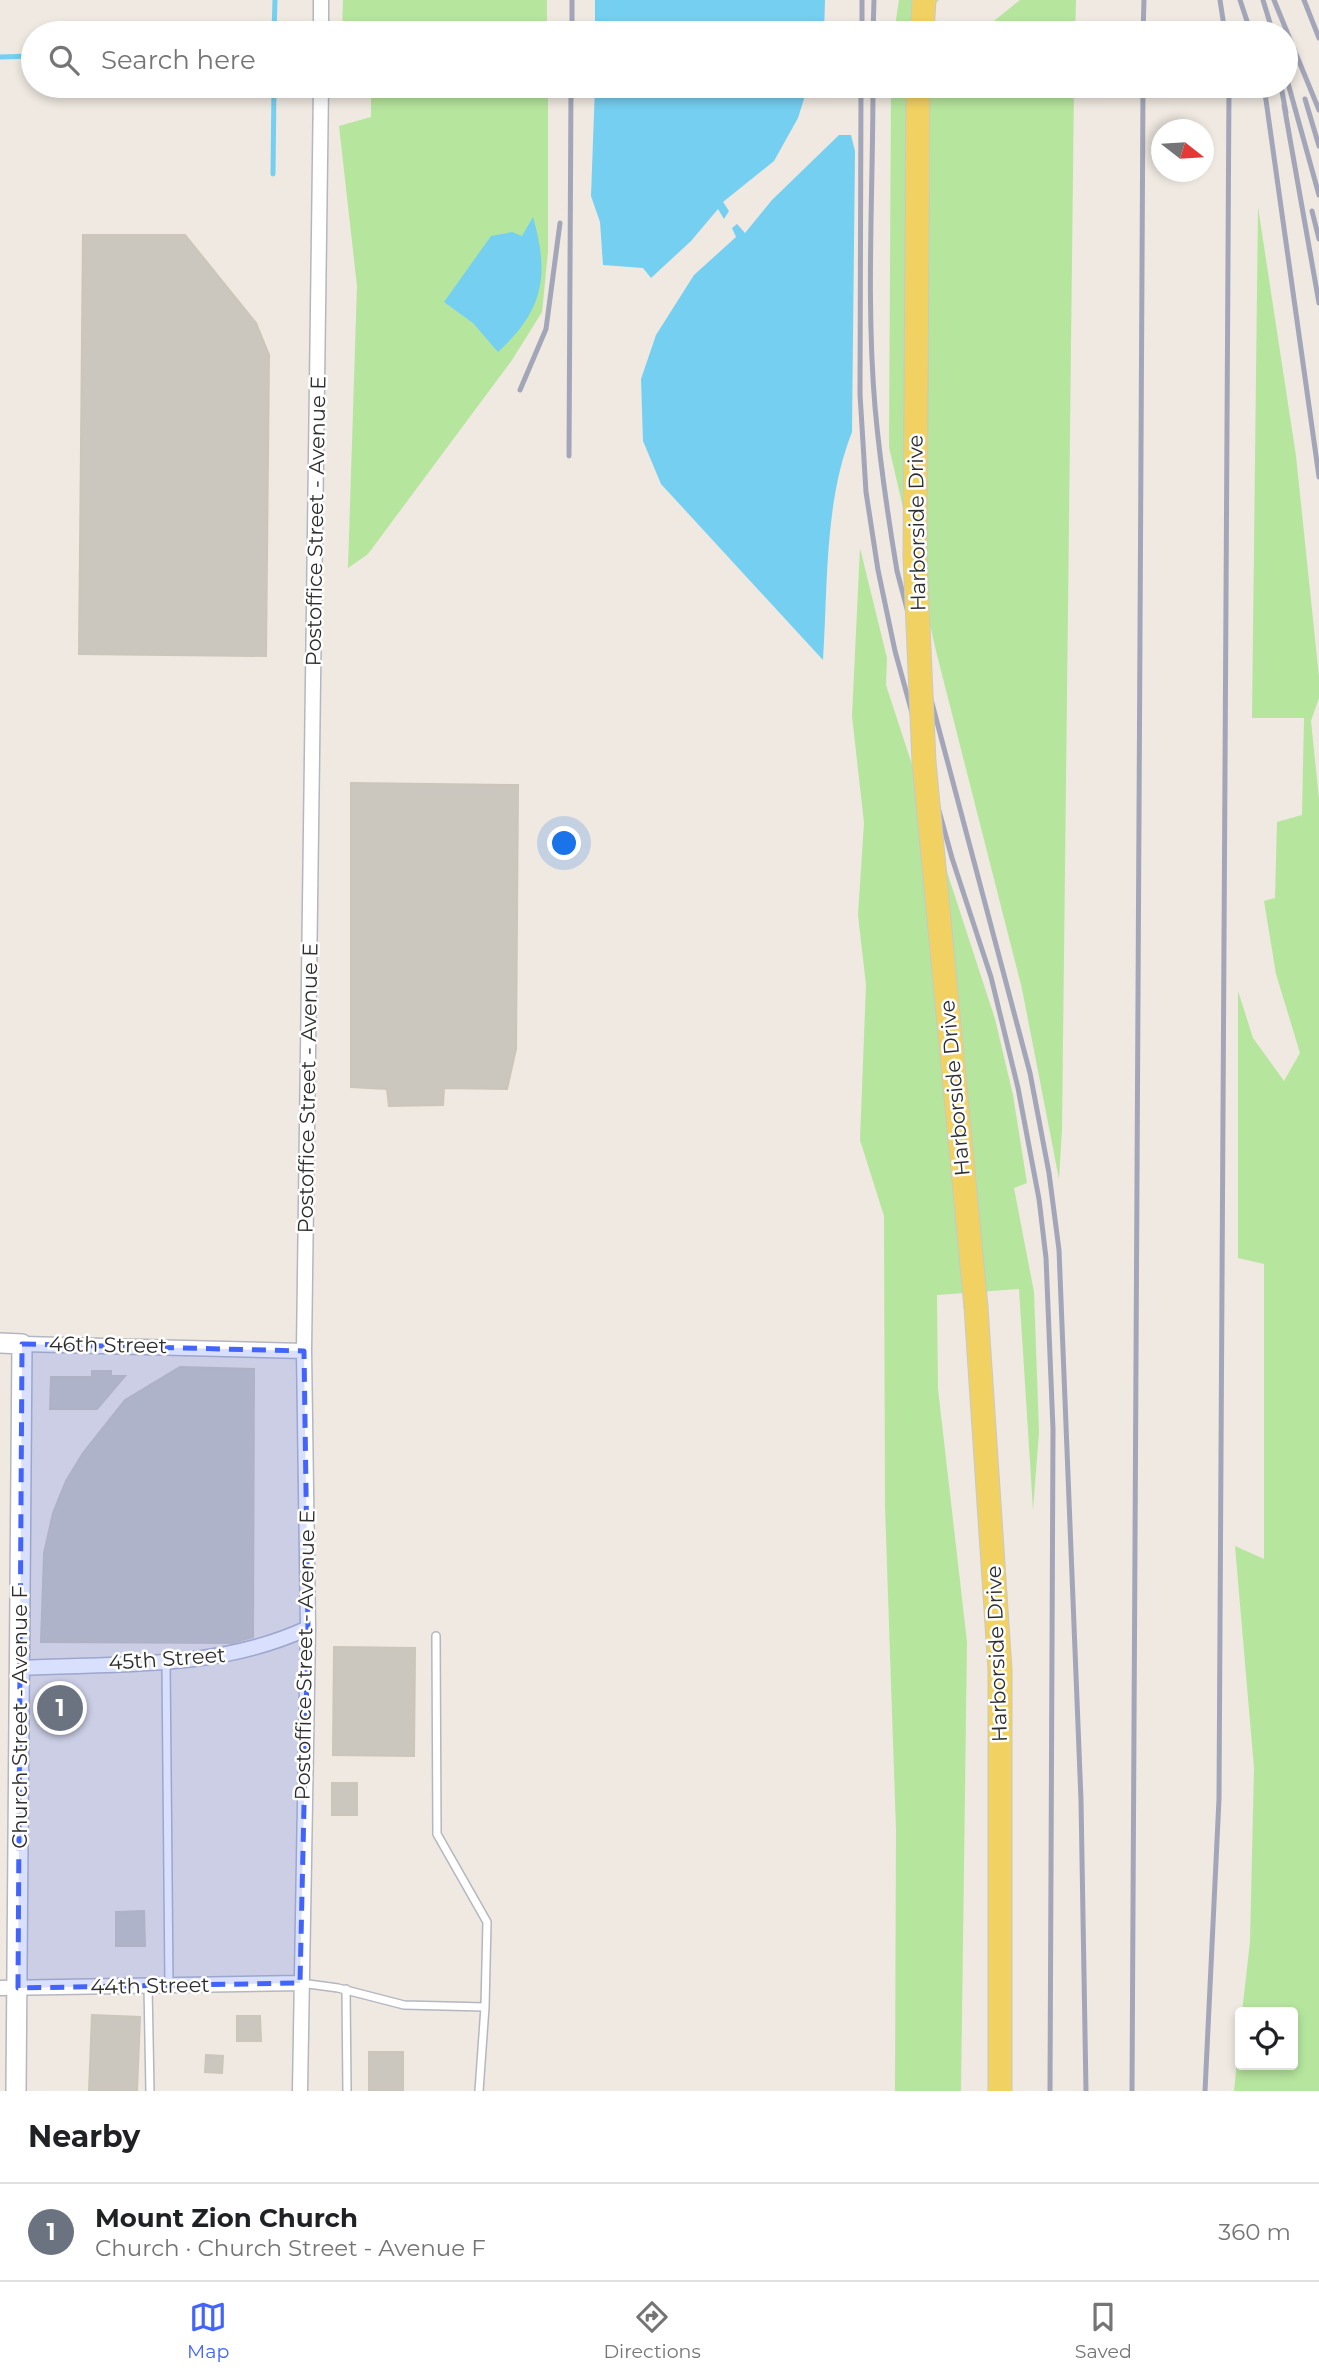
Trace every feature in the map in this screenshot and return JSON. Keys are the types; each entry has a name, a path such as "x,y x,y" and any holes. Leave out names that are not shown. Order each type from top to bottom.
{"main road":[{"path":"923,21 924,0"},
{"name":"Harborside Drive","path":"918,98 915,557 924,762 976,1307 1000,1670 1000,2091"}],"street":[{"path":"321,0 321,21"},
{"name":"Postoffice Street - Avenue E","path":"300,2091 308,1628 304,1352 321,98"},
{"name":"46th Street","path":"0,1343 216,1347 304,1352"},
{"name":"Church Street - Avenue F","path":"16,2091 9,1988 21,1668 22,1344"},
{"name":"45th Street","path":"21,1668 166,1662 228,1656 272,1644 308,1628"},
{"name":"44th Street","path":"9,1988 300,1983"}],"lane":[{"path":"436,1636 436,1834 487,1922 479,2091"},
{"path":"166,1662 170,1985"},
{"path":"300,1983 346,1989 404,2005 485,2007"},
{"path":"148,1986 150,2091"},
{"path":"346,1989 347,2091"}],"highlighted area":[{"path":"22,1344 304,1351 308,1628 300,1983 18,1988"}],"green space":[{"path":"343,0 547,0 547,21 342,21"},
{"path":"899,0 939,0 916,21 896,21"},
{"path":"1020,0 1076,0 1075,21 994,21"},
{"path":"371,98 548,98 548,252 542,312 512,360 368,554 348,568 357,286 339,126 371,117"},
{"path":"891,98 1074,98 1062,1129 1059,1179 1022,989 936,651 889,447"},
{"path":"1258,207 1296,456 1319,677 1319,698 1311,721 1319,799 1319,2091 1234,2091 1236,2070 1298,2070 1298,2007 1243,2007 1250,1942 1254,1768 1235,1546 1264,1559 1264,1264 1238,1258 1238,991 1253,1038 1284,1081 1300,1053 1276,974 1264,901 1275,898 1277,822 1302,815 1304,718 1252,718"},
{"path":"860,548 887,658 886,685 995,1019 1013,1095 1027,1183 1014,1188 1034,1292 1039,1432 1033,1510 1019,1289 937,1295 938,1389 967,1642 961,2091 895,2091 896,1830 885,1507 884,1216 860,1140 866,985 858,915 864,823 852,716"}],"water":[{"path":"595,0 825,0 824,21 595,21"},
{"path":"595,98 804,98 798,118 774,161 723,202 729,211 724,219 718,209 691,241 651,278 643,268 603,265 600,222 591,196"},
{"path":"839,135 851,135 855,151 852,432 836,487 832,516 823,660 661,484 643,441 641,379 656,335 694,275 736,237 732,228 737,224 745,233 772,200"},
{"path":"533,217 541,257 539,291 525,322 498,352 473,323 444,302 491,236 512,232 522,236"}],"building":[{"path":"83,235 185,235 256,323 269,355 266,656 79,654"},
{"path":"351,783 518,785 516,1049 507,1089 444,1088 443,1105 389,1106 387,1089 351,1087"},
{"path":"180,1367 254,1369 253,1637 232,1643 41,1642 44,1553 53,1513 66,1481 83,1453 125,1400"},
{"path":"92,1371 111,1371 111,1376 125,1376 97,1409 50,1409 51,1377 92,1377"},
{"path":"334,1647 415,1648 414,1756 333,1755"},
{"path":"332,1783 357,1783 357,1815 332,1815"},
{"path":"144,1911 145,1946 116,1946 116,1912"},
{"path":"92,2015 140,2017 137,2091 89,2091"},
{"path":"237,2016 260,2016 261,2041 237,2041"},
{"path":"369,2052 403,2052 403,2091 369,2091"},
{"path":"206,2055 223,2056 222,2073 205,2072"}],"waterway":[{"path":"274,21 275,0"},
{"path":"0,57 21,56"},
{"path":"273,174 274,98"}],"railway":[{"path":"572,0 572,21"},
{"path":"862,0 862,21"},
{"path":"873,21 874,0"},
{"path":"1143,21 1144,0"},
{"path":"1220,0 1223,21"},
{"path":"1240,0 1247,21"},
{"path":"1263,0 1269,21"},
{"path":"1274,0 1283,21"},
{"path":"1304,0 1319,38"},
{"path":"1298,59 1319,110"},
{"path":"569,456 571,98"},
{"path":"861,98 860,394 866,492 878,570 895,651 952,858 991,977 1018,1088 1039,1199 1046,1258 1053,1429 1050,2091"},
{"path":"873,98 870,286 872,367 884,489 897,571 1030,1073 1049,1173 1059,1250 1081,1800 1086,2091"},
{"path":"1132,2091 1143,98"},
{"path":"1205,2091 1219,1799 1229,98"},
{"path":"1266,98 1319,477"},
{"path":"1283,98 1286,113"},
{"path":"1292,98 1319,195"},
{"path":"1305,99 1319,146"},
{"path":"1284,105 1319,303"},
{"path":"1312,211 1319,239"},
{"path":"520,390 546,329 560,223"}],"place":[{"name":"Mount Zion Church","path":"60,1708"}]}
